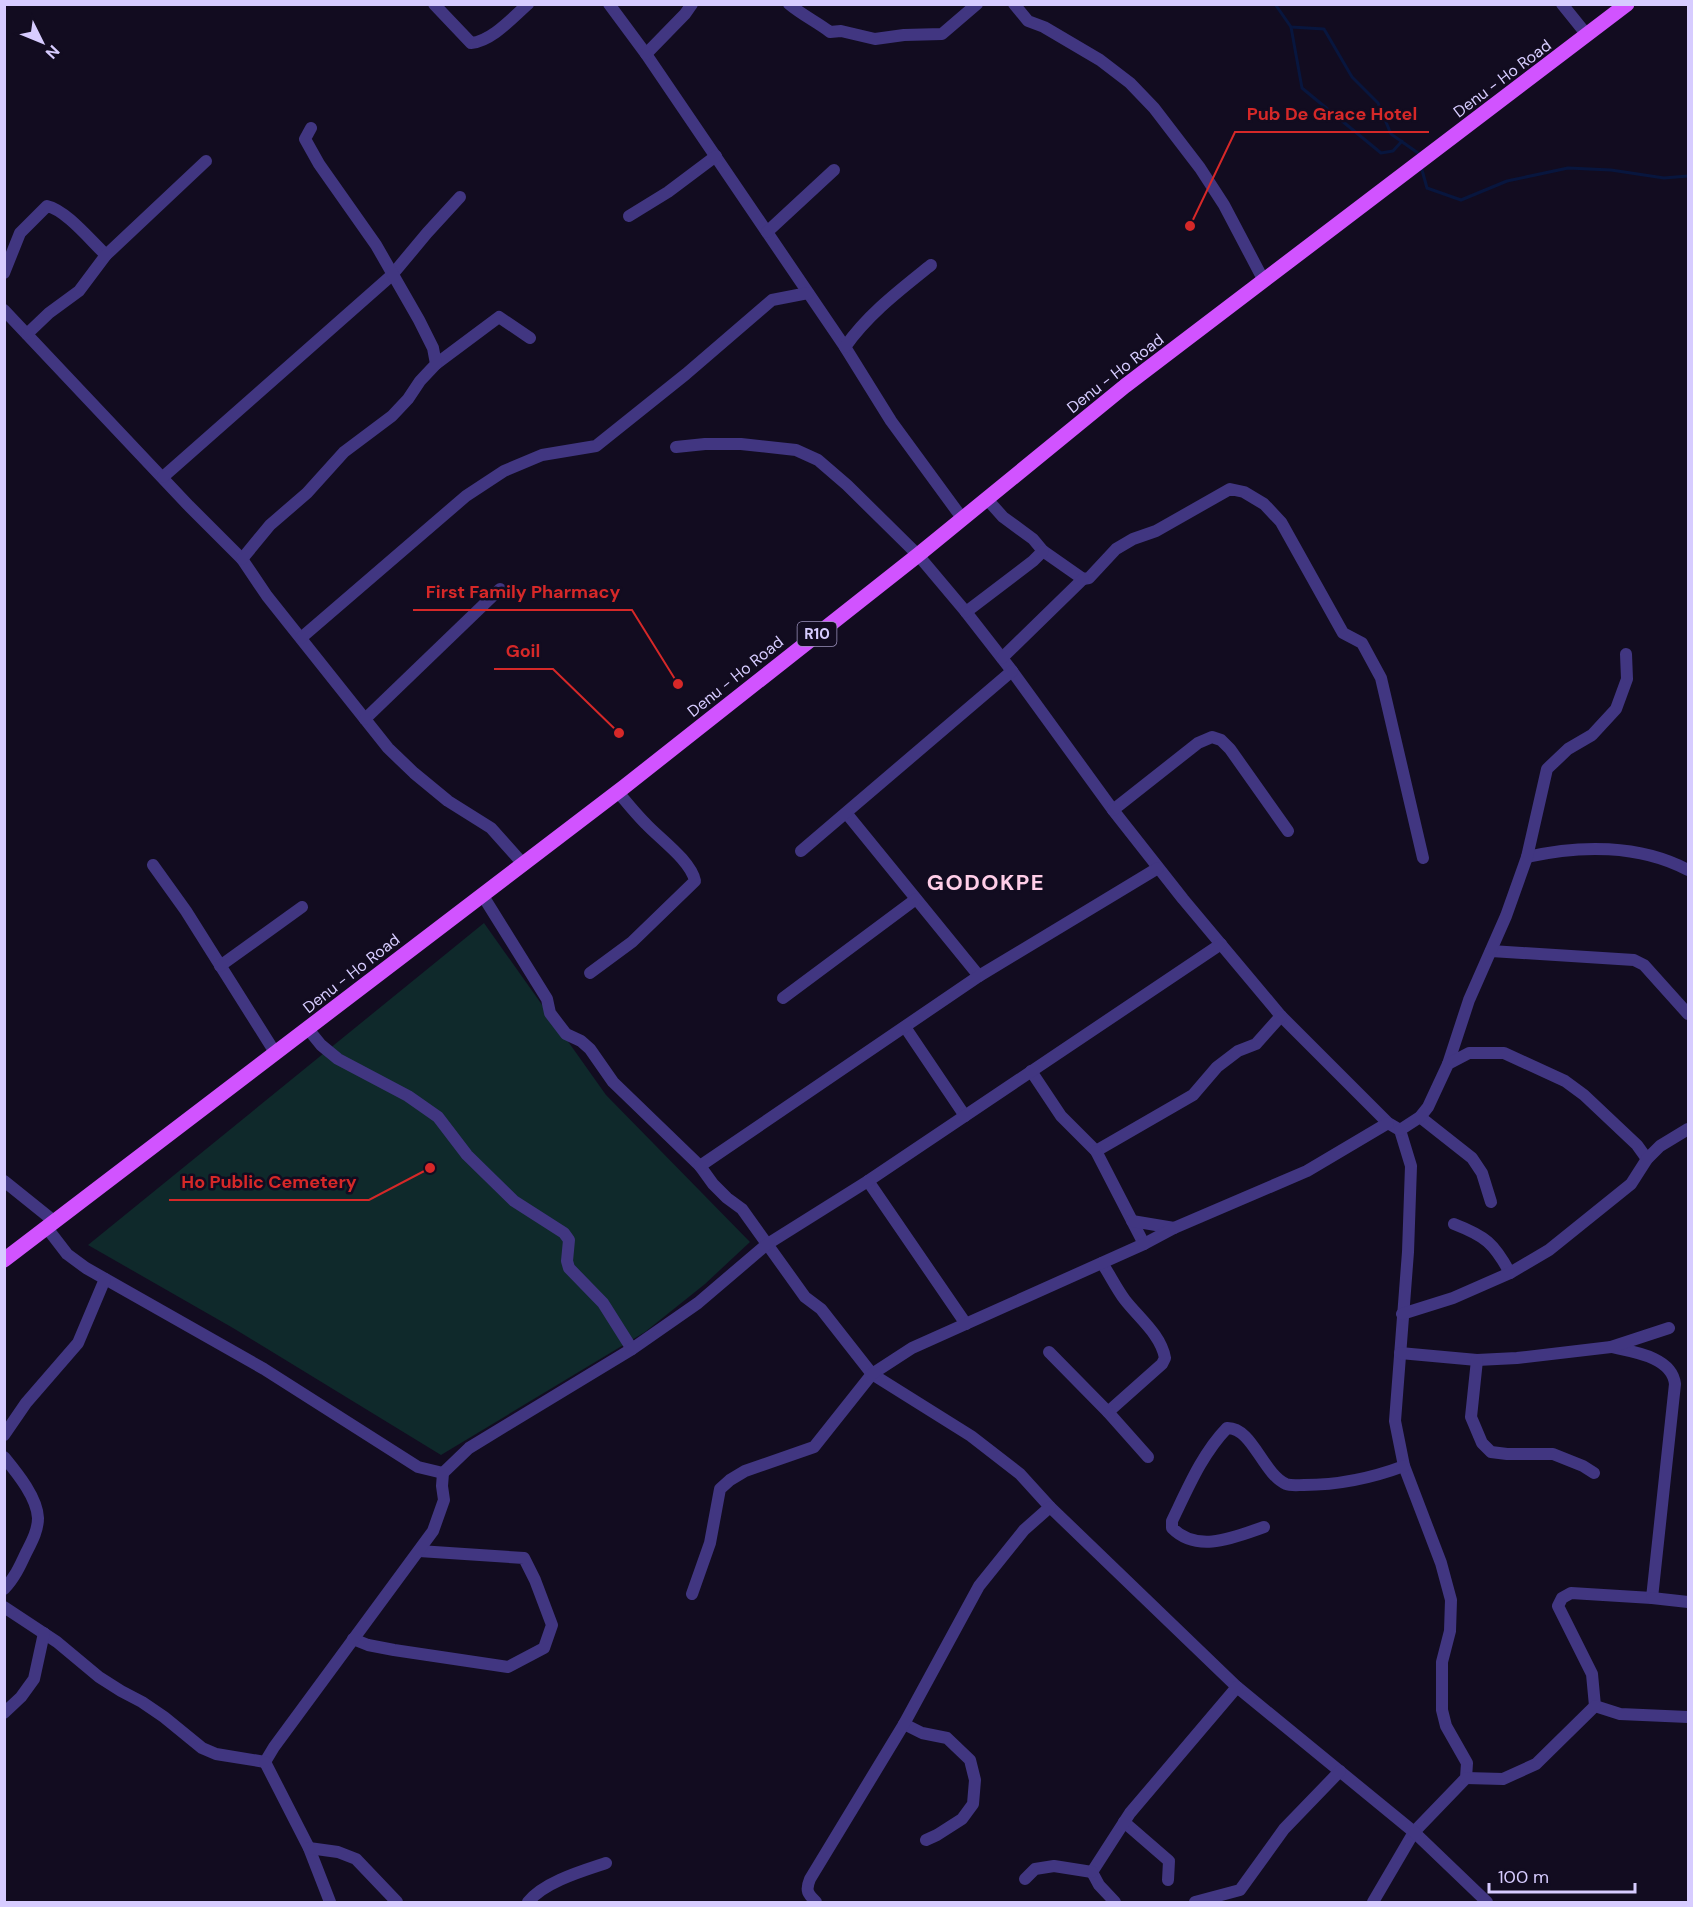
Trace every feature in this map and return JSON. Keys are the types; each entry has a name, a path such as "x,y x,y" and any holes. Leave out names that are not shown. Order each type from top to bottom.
{"main road":[{"name":"Denu - Ho Road","path":"4,1260 524,865 918,555 1125,386 1627,4"}],"street":[{"path":"434,4 471,43 479,42 490,35 528,4"},
{"path":"609,4 646,54 846,347 891,421 962,518"},
{"path":"646,54 692,4"},
{"path":"789,4 830,32 841,31 875,39 904,35 942,34 977,4"},
{"path":"1014,4 1028,21 1044,27 1100,60 1130,83 1154,108 1200,168 1224,205 1264,281"},
{"path":"1562,4 1587,35"},
{"path":"311,128 306,139 319,164 376,245 429,339 436,364"},
{"path":"629,216 668,192 716,156"},
{"path":"27,334 49,313 79,291 106,255 206,161"},
{"path":"767,232 834,170"},
{"path":"163,477 392,275 460,197"},
{"path":"4,273 20,232 47,206 63,215 106,255"},
{"path":"846,347 882,305 931,265"},
{"path":"301,638 466,496 485,483 504,471 542,455 596,446 686,374 772,300 808,293"},
{"path":"4,310 242,559 267,596 388,748 448,801 491,828 524,865"},
{"path":"242,559 270,525 307,493 344,452 392,416 436,364 499,316 530,338"},
{"path":"676,447 741,444 782,448 809,455 847,485 918,555 966,612 1158,868 1281,1016 1388,1124 1400,1130 1412,1166 1395,1420 1404,1466 1441,1563 1451,1600 1450,1631 1442,1662 1442,1710 1446,1726 1467,1763 1466,1778 1414,1832 1373,1902"},
{"path":"1002,658 1083,579 1089,578 1116,549 1133,539 1156,531 1230,489 1244,492 1264,504 1281,522 1343,633 1362,643 1381,678 1423,858"},
{"path":"986,498 1003,517 1033,539 1043,551 1083,579"},
{"path":"966,612 1043,551"},
{"path":"365,719 500,590"},
{"path":"1400,1130 1420,1117 1428,1107 1448,1064 1469,1000 1506,916 1527,857 1547,769 1568,749 1592,735 1616,709 1627,679 1626,654"},
{"path":"801,851 1012,671"},
{"path":"1113,810 1198,743 1212,737 1221,740 1230,749 1288,831"},
{"path":"590,973 632,942 692,887 695,881 694,875 672,848 639,817 618,792"},
{"path":"847,814 979,976"},
{"path":"1527,857 1570,848 1599,848 1673,862 1689,870"},
{"path":"153,865 186,911 276,1054"},
{"path":"700,1166 979,976 1158,868"},
{"path":"483,896 547,999 550,1013 566,1034 581,1041 590,1049 613,1082 700,1166 727,1198 742,1209 805,1297 821,1309 872,1374 971,1436 1020,1474 1050,1507 1237,1687 1414,1832 1487,1902"},
{"path":"783,998 916,899"},
{"path":"220,966 302,907"},
{"path":"265,1762 352,1639 433,1531 444,1500 443,1473 469,1448 632,1349 698,1303 766,1245 868,1181 1221,944"},
{"path":"1491,951 1634,960 1644,965 1689,1014"},
{"path":"1096,1151 1193,1095 1216,1067 1238,1051 1256,1044 1281,1016"},
{"path":"905,1027 965,1116"},
{"path":"308,1029 321,1045 338,1059 408,1096 438,1117 467,1155 514,1201 564,1233 569,1240 567,1262 569,1268 603,1303 632,1349"},
{"path":"1448,1064 1469,1053 1504,1053 1556,1076 1584,1095 1637,1145 1647,1159"},
{"path":"1031,1071 1060,1116 1096,1151 1144,1244"},
{"path":"1420,1117 1472,1158 1482,1173 1491,1202"},
{"path":"692,1594 710,1543 720,1490 730,1480 745,1471 814,1447 872,1374 912,1348 1144,1244 1174,1228 1307,1171 1388,1124"},
{"path":"1402,1314 1453,1298 1510,1273 1549,1250 1631,1184 1647,1159 1660,1146 1688,1131"},
{"path":"4,1181 51,1225 67,1254 105,1279 264,1368 418,1467 443,1473"},
{"path":"868,1181 966,1324"},
{"path":"1132,1221 1174,1228"},
{"path":"1454,1224 1479,1234 1493,1246 1510,1273"},
{"path":"1102,1263 1124,1298 1151,1330 1164,1350 1165,1359 1108,1412"},
{"path":"4,1435 26,1403 78,1343 105,1279"},
{"path":"1400,1353 1477,1360 1517,1358 1611,1347 1669,1328"},
{"path":"1611,1347 1666,1364 1674,1376 1652,1598"},
{"path":"1049,1352 1148,1457"},
{"path":"1477,1360 1471,1417 1482,1443 1491,1452 1553,1454 1594,1473"},
{"path":"1264,1527 1225,1540 1193,1542 1179,1535 1173,1528 1172,1521 1199,1465 1227,1428 1240,1431 1274,1476 1287,1485 1329,1485 1376,1476 1404,1466"},
{"path":"4,1457 18,1474 32,1498 38,1519 31,1544 19,1569 4,1589"},
{"path":"816,1902 808,1894 806,1887 810,1879 904,1724 979,1586 1024,1530 1050,1507"},
{"path":"352,1639 394,1650 508,1667 544,1648 552,1625 524,1558 419,1551"},
{"path":"1595,1706 1592,1674 1558,1606 1562,1598 1571,1593 1689,1602"},
{"path":"4,1607 44,1633 99,1677 142,1702 202,1748 216,1754 265,1762"},
{"path":"4,1713 21,1697 34,1679 44,1633"},
{"path":"1092,1872 1124,1822 1237,1687"},
{"path":"1466,1778 1503,1779 1536,1764 1595,1706"},
{"path":"1595,1706 1620,1714 1689,1716"},
{"path":"904,1724 922,1733 947,1738 970,1760 975,1780 973,1804 962,1819 926,1840"},
{"path":"265,1762 309,1848 330,1902"},
{"path":"1195,1902 1240,1890 1284,1829 1340,1771"},
{"path":"1124,1822 1169,1861 1168,1880"},
{"path":"309,1848 338,1852 356,1859 397,1902"},
{"path":"528,1902 533,1896 567,1877 606,1863"},
{"path":"1025,1879 1035,1869 1054,1866 1092,1872"},
{"path":"1092,1872 1099,1885 1115,1902"}],"green space":[{"path":"484,923 606,1095 750,1242 705,1284 645,1332 441,1455 233,1328 88,1245"}],"waterway":[{"path":"1275,4 1291,27 1324,29 1352,77 1378,103 1391,134 1418,153"},
{"path":"1291,27 1302,88 1381,153 1393,151 1402,141"},
{"path":"1422,170 1427,188 1461,200 1507,181 1568,168 1611,170 1664,178 1688,176"}],"place":[{"name":"Pub De Grace Hotel","path":"1190,226"},
{"name":"First Family Pharmacy","path":"678,684"},
{"name":"Goil","path":"619,733"},
{"name":"Ho Public Cemetery","path":"430,1168"}],"district":[{"name":"GODOKPE","path":"986,882"}]}
